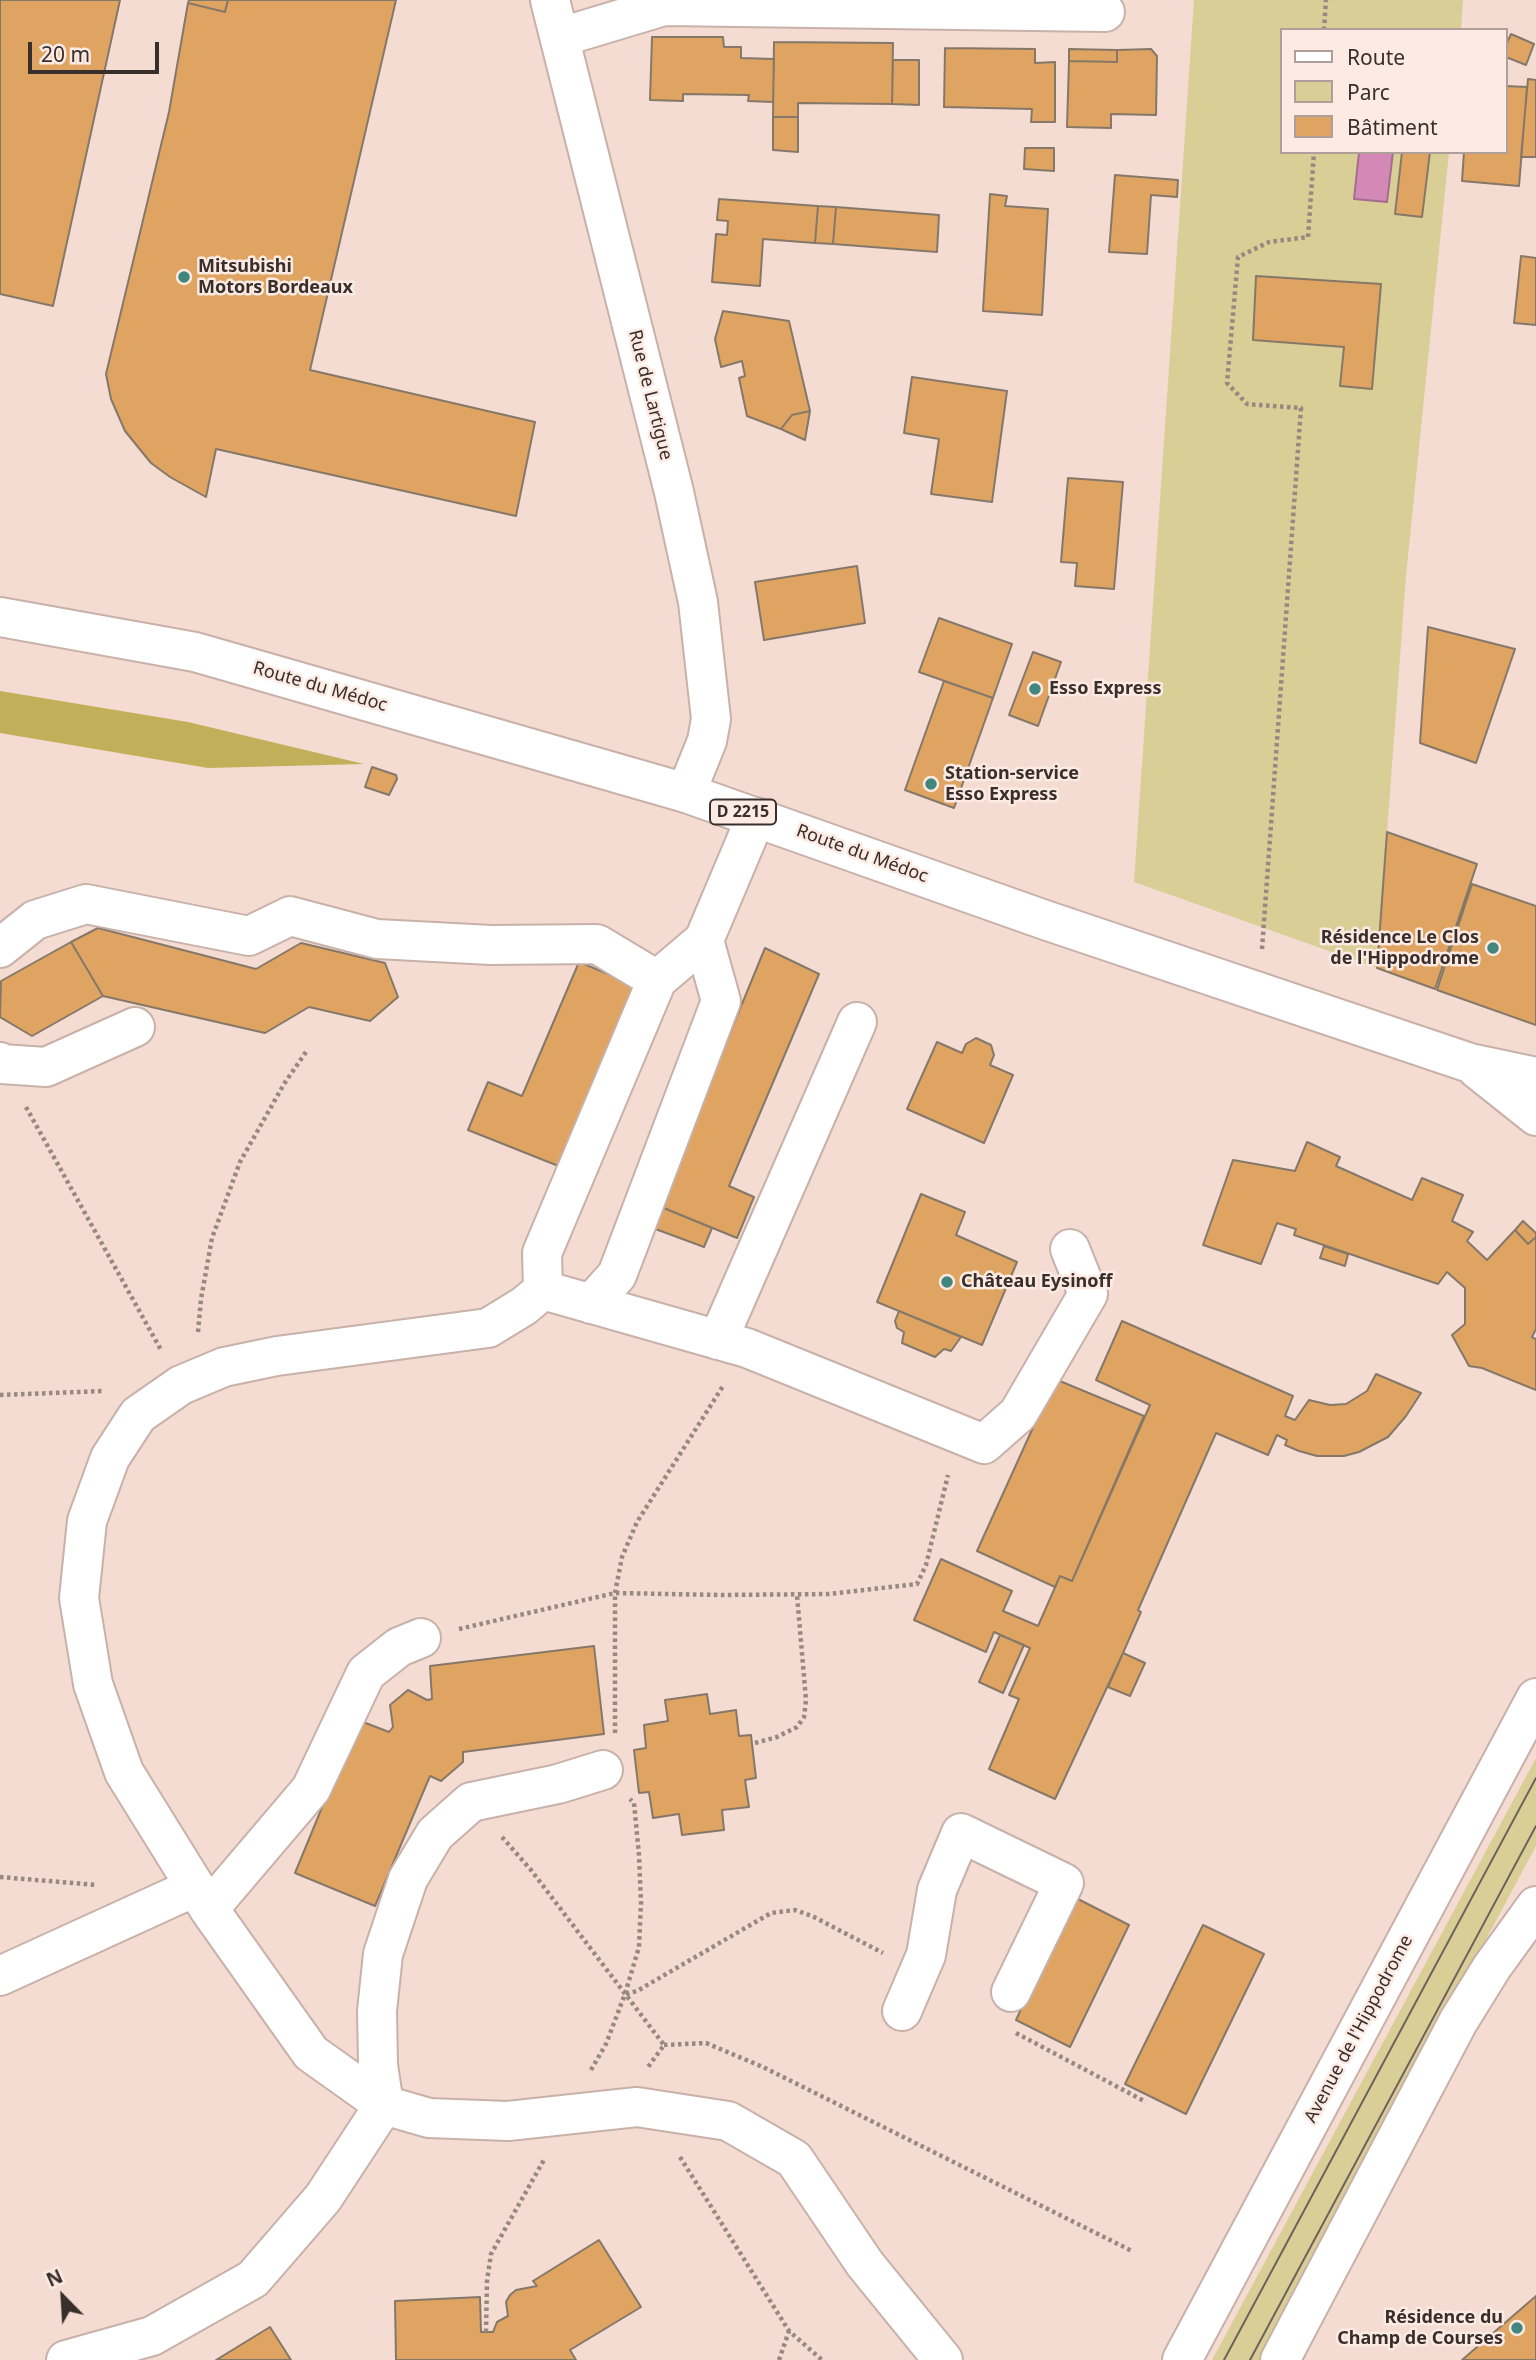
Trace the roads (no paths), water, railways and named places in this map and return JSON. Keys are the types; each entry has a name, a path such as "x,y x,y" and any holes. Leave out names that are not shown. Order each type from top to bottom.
{"street":[{"name":"Rue de Lartigue","path":"550,0 674,492 698,602 710,719 707,741 686,793"},
{"path":"561,37 664,6 1043,5 1105,12"},
{"name":"Route du Médoc","path":"0,617 195,652 686,793 1045,920 1470,1063 1536,1077"},
{"path":"543,1290 542,1253 657,981 704,940 756,817"},
{"path":"0,947 35,920 86,904 249,936 290,916 377,939 491,945 597,944 657,981"},
{"path":"591,1304 617,1275 721,1001 704,940"},
{"path":"732,1344 857,1021"},
{"path":"1,1063 46,1067 135,1027"},
{"name":"Route du Médoc","path":"1470,1063 1536,1116"},
{"path":"543,1290 732,1344 984,1444 1018,1414 1088,1294 1070,1249"},
{"path":"543,1290 524,1306 488,1328 277,1356 224,1367 181,1386 138,1415 110,1458 87,1521 79,1598 93,1684 124,1772 202,1898 311,2053 384,2105 429,2118 508,2121 637,2107 728,2121 794,2159 865,2264 943,2360"},
{"path":"0,1976 202,1898 311,1789 366,1673 399,1647 421,1638"},
{"name":"Avenue de l'Hippodrome","path":"1182,2360 1536,1698"},
{"path":"66,2360 152,2336 253,2279 323,2198 384,2105 378,2064 377,2011 383,1954 408,1879 435,1834 471,1802 558,1784 603,1770"},
{"path":"902,2011 926,1955 937,1891 961,1833 1064,1883 1011,1992"},
{"path":"1280,2360 1458,2022 1536,1906"}],"tram line":[{"path":"1224,2360 1536,1778"},
{"path":"1250,2360 1536,1826"}],"place":[{"name":"Mitsubishi Motors Bordeaux","path":"184,277"},
{"name":"Esso Express","path":"1035,689"},
{"name":"Station-service Esso Express","path":"931,784"},
{"name":"Résidence Le Clos de l'Hippodrome","path":"1493,948"},
{"name":"Château Eysinoff","path":"947,1282"},
{"name":"Résidence du Champ de Courses","path":"1517,2328"}]}
